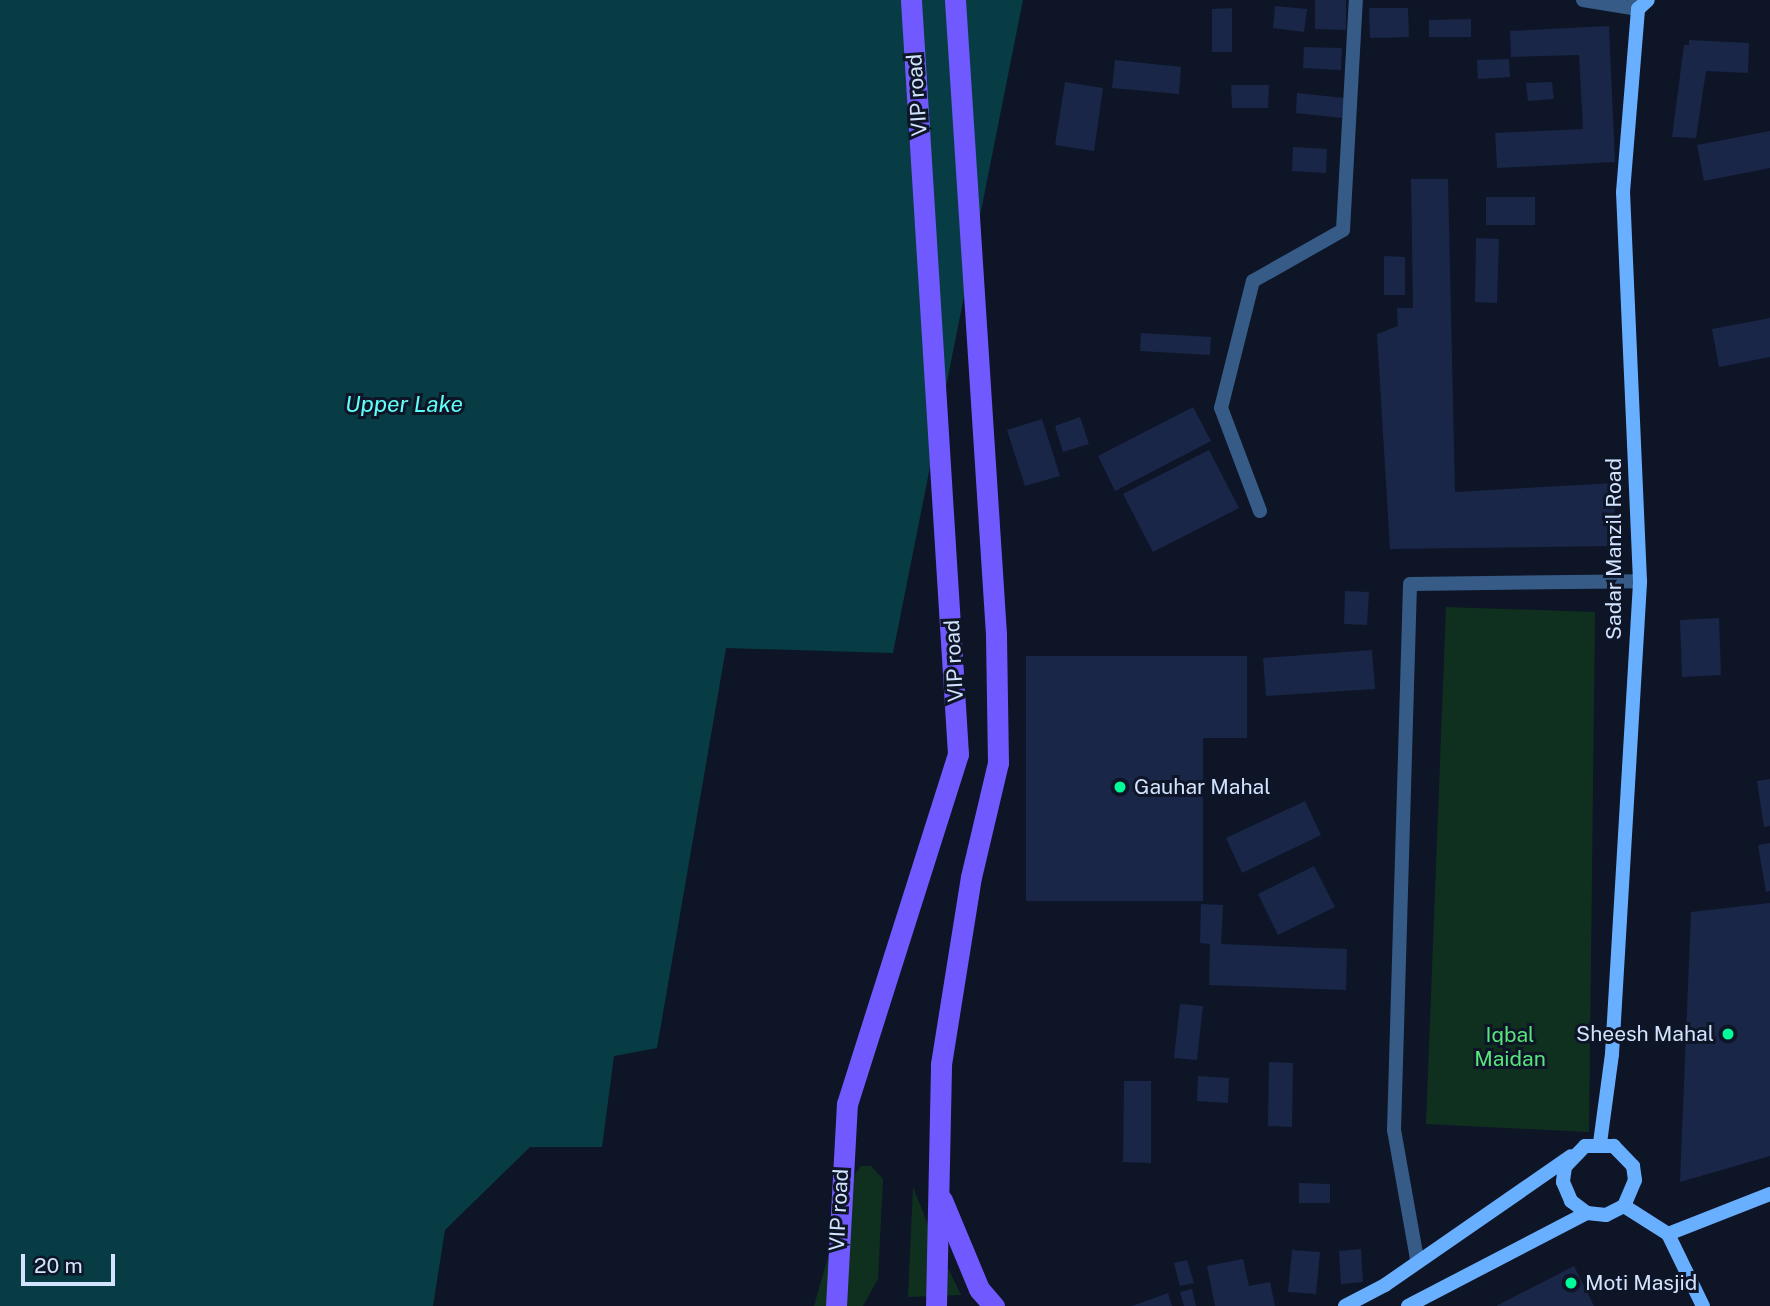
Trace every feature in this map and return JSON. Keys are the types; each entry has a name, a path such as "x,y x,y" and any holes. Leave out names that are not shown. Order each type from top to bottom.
{"main road":[{"name":"VIP road","path":"836,1306 846,1104 958,754 953,632 911,0"},
{"name":"VIP road","path":"936,1306 941,1064 971,877 998,762 996,634 955,0"},
{"name":"Sadar Manzil Road","path":"1600,1143 1612,1054 1640,581 1623,192 1640,3"},
{"path":"1345,1306 1385,1285 1417,1259 1573,1154 1600,1143 1625,1154 1633,1166 1635,1180 1624,1206 1606,1214 1587,1213 1429,1301 1408,1306"},
{"path":"1573,1154 1563,1182 1571,1201 1587,1213"},
{"path":"939,1191 979,1289 994,1306"},
{"path":"1668,1234 1770,1194"},
{"path":"1624,1206 1668,1234 1703,1306"},
{"path":"827,1306 836,1283"}],"street":[{"path":"1260,511 1221,408 1252,281 1343,230 1356,0"},
{"path":"1583,0 1640,3"},
{"path":"1417,1259 1394,1130 1410,584 1640,581"}],"green space":[{"name":"Iqbal Maidan","path":"1446,607 1595,612 1589,1132 1426,1124"},
{"path":"861,1166 871,1166 883,1179 878,1279 863,1306 814,1306 850,1180"},
{"path":"913,1187 932,1235 961,1295 908,1297"}],"water":[{"name":"Upper Lake","path":"0,0 1023,0 893,653 726,648 657,1048 614,1056 602,1147 530,1147 445,1230 433,1306 0,1306"}],"building":[{"path":"1315,0 1346,0 1346,30 1315,29"},
{"path":"1275,6 1307,9 1304,32 1273,28"},
{"path":"1232,8 1232,52 1212,52 1212,9"},
{"path":"1369,8 1408,8 1409,37 1370,38"},
{"path":"1471,19 1471,37 1429,37 1429,20"},
{"path":"1609,26 1615,162 1497,168 1495,133 1583,129 1579,55 1511,57 1510,31"},
{"path":"1689,40 1749,43 1748,73 1706,71 1696,138 1672,137 1684,45 1689,45"},
{"path":"1304,47 1342,48 1341,70 1303,68"},
{"path":"1509,59 1510,77 1478,79 1477,60"},
{"path":"1115,60 1181,67 1179,94 1112,88"},
{"path":"1065,82 1103,88 1094,151 1055,145"},
{"path":"1552,82 1554,99 1528,101 1526,83"},
{"path":"1231,85 1269,85 1268,108 1232,108"},
{"path":"1297,93 1344,98 1342,118 1296,113"},
{"path":"1770,131 1770,168 1704,181 1697,145"},
{"path":"1293,147 1327,149 1326,173 1292,171"},
{"path":"1411,179 1448,179 1455,492 1615,483 1614,546 1390,549 1377,334 1398,326 1397,308 1413,308"},
{"path":"1486,197 1535,197 1535,225 1486,225"},
{"path":"1476,238 1499,239 1497,303 1475,302"},
{"path":"1384,256 1405,257 1405,295 1384,295"},
{"path":"1770,318 1770,357 1719,367 1712,329"},
{"path":"1141,333 1211,337 1210,355 1140,351"},
{"path":"1193,407 1211,441 1115,491 1098,456"},
{"path":"1080,417 1089,444 1063,452 1055,426"},
{"path":"1042,419 1060,476 1025,486 1007,430"},
{"path":"1209,450 1239,508 1153,552 1123,494"},
{"path":"1345,591 1369,592 1367,625 1344,624"},
{"path":"1719,618 1721,675 1682,677 1680,620"},
{"path":"1372,650 1375,689 1266,696 1263,658"},
{"path":"1026,656 1247,656 1247,738 1203,738 1203,901 1026,901"},
{"path":"1770,779 1770,826 1764,827 1757,781"},
{"path":"1305,801 1321,835 1242,873 1226,838"},
{"path":"1770,843 1770,891 1766,892 1758,845"},
{"path":"1314,866 1335,907 1278,935 1258,894"},
{"name":"Sheesh Mahal","path":"1770,903 1770,1156 1680,1182 1691,912"},
{"path":"1201,904 1223,905 1221,944 1347,949 1346,990 1209,985 1210,944 1200,943"},
{"path":"1180,1004 1203,1006 1197,1060 1174,1058"},
{"path":"1269,1062 1293,1063 1292,1127 1268,1126"},
{"path":"1198,1076 1229,1078 1228,1103 1197,1101"},
{"path":"1124,1081 1151,1081 1151,1163 1123,1162"},
{"path":"1299,1183 1330,1184 1330,1203 1299,1203"},
{"path":"1361,1249 1363,1282 1341,1284 1339,1251"},
{"path":"1292,1250 1320,1252 1316,1294 1288,1292"},
{"path":"1243,1259 1249,1286 1270,1282 1275,1306 1215,1306 1207,1266"},
{"path":"1187,1260 1194,1283 1180,1286 1174,1263"},
{"path":"1574,1266 1594,1306 1496,1306"},
{"path":"1192,1289 1196,1306 1184,1306 1180,1292"},
{"path":"1168,1293 1172,1306 1132,1306"}],"place":[{"name":"Gauhar Mahal","path":"1120,787"},
{"name":"Sheesh Mahal","path":"1728,1034"},
{"name":"Moti Masjid","path":"1571,1283"}]}
